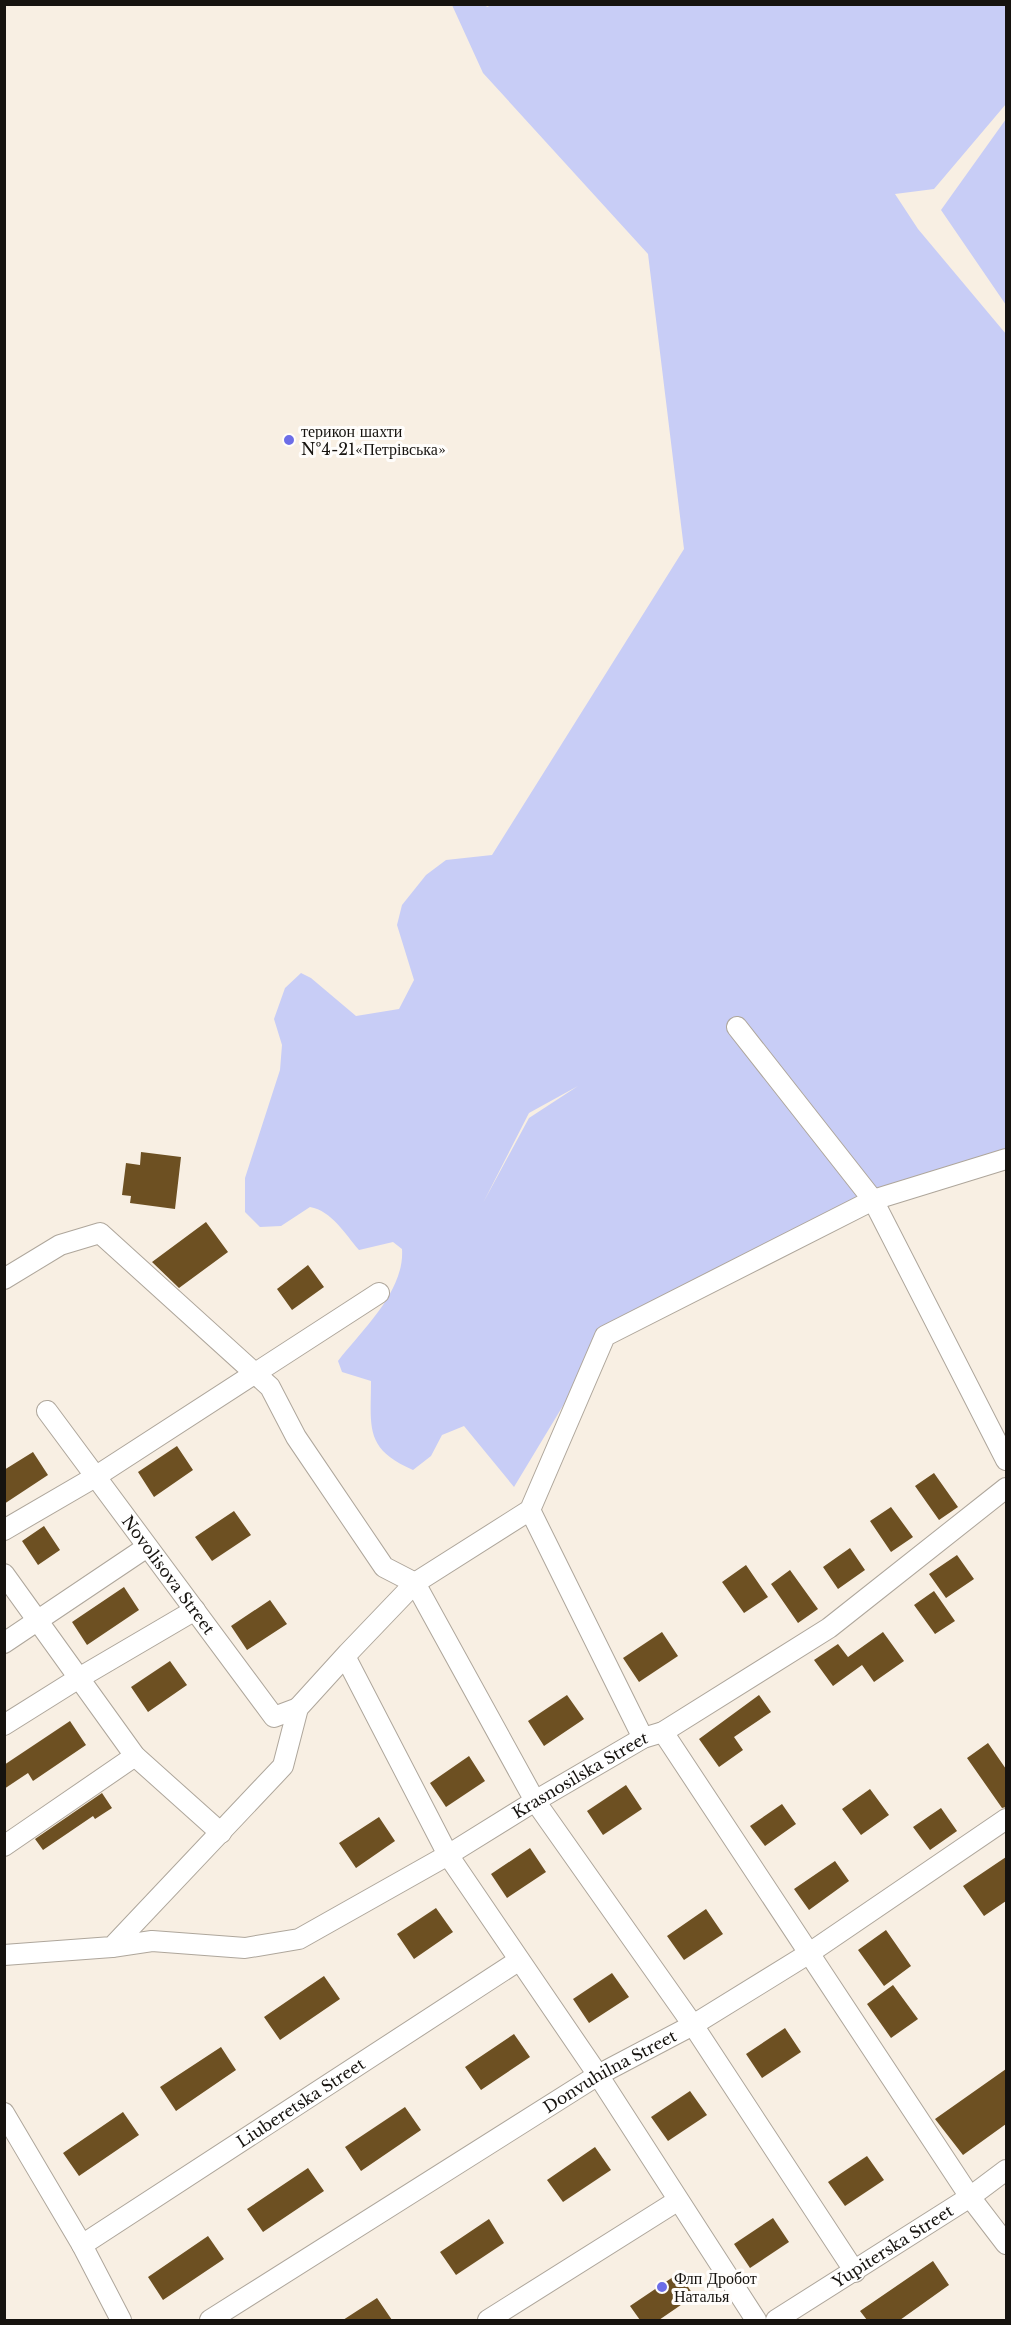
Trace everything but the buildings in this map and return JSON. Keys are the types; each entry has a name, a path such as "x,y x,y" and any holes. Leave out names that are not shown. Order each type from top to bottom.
{"street":[{"path":"737,1027 873,1200 1006,1460"},
{"path":"112,1947 283,1766 298,1708 346,1658 348,1653 415,1583 530,1510 605,1336 873,1200 1006,1159"},
{"path":"4,1279 60,1245 100,1233 270,1387 296,1437 384,1567 415,1583 535,1801 693,2025 855,2272"},
{"path":"4,1530 95,1477 379,1293"},
{"name":"Novolisova Street","path":"46,1412 274,1717 298,1708"},
{"name":"Krasnosilska Street","path":"4,1955 112,1947 152,1941 245,1948 299,1939 448,1855 643,1738 663,1732 829,1628 1006,1488"},
{"path":"530,1510 643,1738"},
{"path":"4,1643 147,1547"},
{"path":"4,1574 135,1756 221,1833"},
{"path":"4,1725 195,1610"},
{"path":"346,1658 448,1855 598,2076 756,2320"},
{"path":"663,1732 970,2197 1006,2244"},
{"path":"4,1846 135,1756"},
{"name":"Donvuhilna Street","path":"210,2320 598,2076 693,2025 808,1954 1006,1819"},
{"name":"Liuberetska Street","path":"82,2245 518,1961"},
{"path":"4,2113 82,2245 121,2320"},
{"name":"Yupiterska Street","path":"776,2320 970,2197 1006,2170"},
{"path":"488,2320 677,2201"}],"shaded area":[{"path":"490,4 1006,5 1006,104 934,189 895,194 918,229 1006,334 1006,1159 873,1200 605,1336 514,1487 464,1426 442,1435 431,1456 413,1470 397,1462 378,1445 374,1435 371,1424 371,1381 342,1372 338,1361 370,1323 397,1280 402,1249 393,1242 359,1250 331,1218 318,1209 310,1207 281,1226 260,1227 245,1212 245,1178 280,1070 282,1045 274,1019 285,988 301,973 311,978 356,1016 399,1009 414,980 397,925 402,905 426,875 446,860 492,855 684,549 648,254 483,73 452,5 488,7","holes":["578,1086 529,1118 483,1203 529,1113"]},
{"path":"1006,119 1006,305 941,210"}],"place":[{"name":"терикон шахти №4-21«Петрівська»","path":"289,440"},
{"name":"Флп Дробот Наталья","path":"662,2287"}]}
